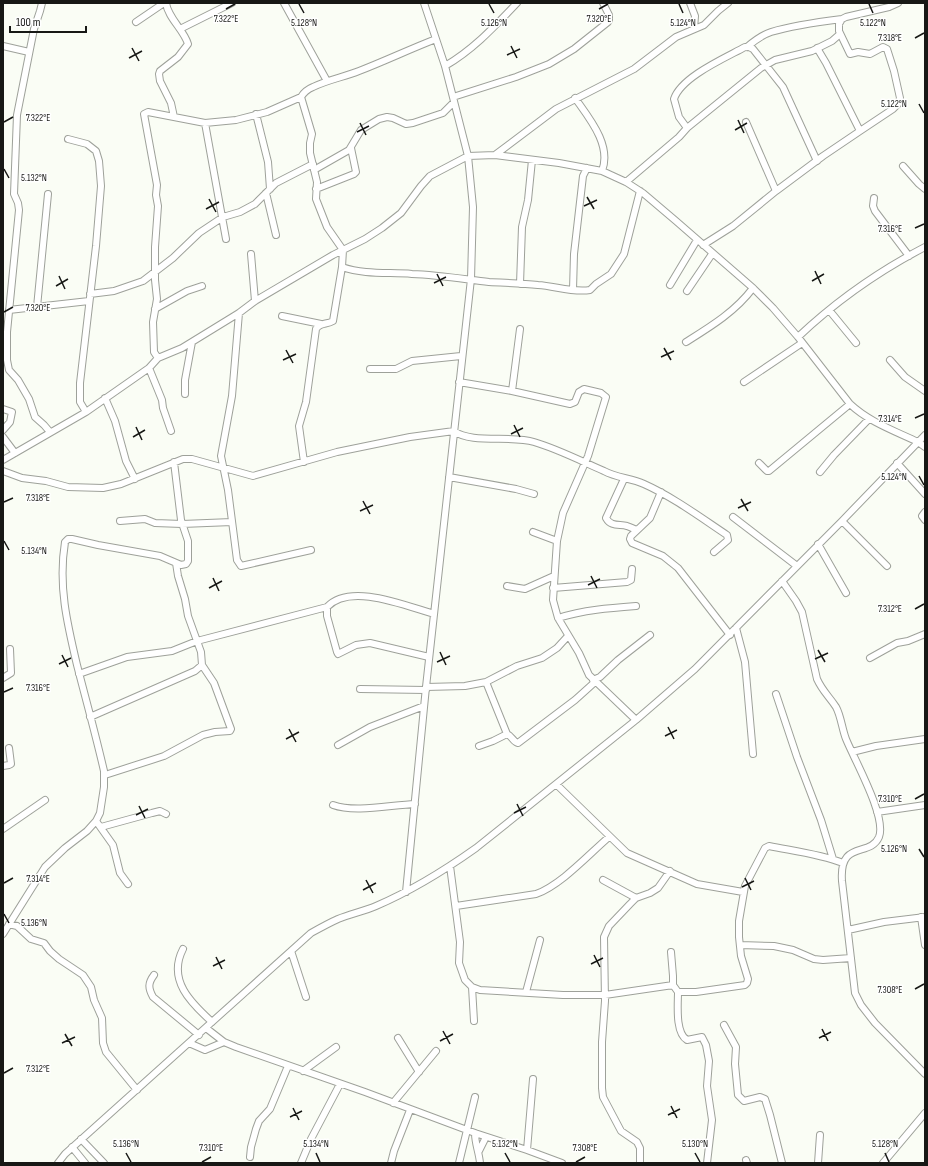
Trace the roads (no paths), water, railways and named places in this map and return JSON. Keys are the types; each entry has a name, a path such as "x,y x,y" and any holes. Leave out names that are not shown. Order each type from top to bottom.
{"street":[{"path":"42,3 34,29 17,115 14,194 19,210 7,313 7,360 9,370 25,390 35,416 50,432"},
{"path":"136,22 165,3 187,42 187,47 178,57 158,74 171,103 174,118"},
{"path":"180,29 232,3"},
{"path":"284,3 327,81"},
{"path":"406,892 424,706 471,279 473,207 468,156 445,66 424,3"},
{"path":"445,66 477,44 517,3"},
{"path":"90,294 114,291 143,281 156,272 199,233 223,217 240,212 255,204 276,184 351,148 361,130 379,119 387,117 393,118 406,124 443,113 454,99 516,77 562,57 608,22 609,15 603,3"},
{"path":"690,3 695,16 694,29"},
{"path":"495,155 552,111 575,98 622,76 645,61 676,37 708,22 728,3"},
{"path":"687,128 679,117 674,104 674,99 683,84 694,76 747,47 760,37 770,32 842,19 846,16 889,7 898,3"},
{"path":"703,245 733,226 776,191 860,131 893,110 899,103 900,98 894,71 887,49 881,47 870,54 858,52 850,54 840,34 839,24 842,19"},
{"path":"626,182 687,128 766,65 775,60 817,48 832,41 840,34"},
{"path":"158,358 154,352 153,322 157,299 157,185 144,114 148,112 206,123 236,120 286,104 302,97 304,93 311,88 327,81 335,80 360,71 436,39"},
{"path":"3,46 29,52"},
{"path":"747,47 753,49 783,87 817,161"},
{"path":"817,48 826,62 860,131"},
{"path":"282,316 321,324 330,323 333,321 342,267 343,250 327,227 316,199 317,182 310,153 312,134 302,97"},
{"path":"575,98 596,128 605,158 602,171"},
{"path":"256,114 268,162 268,191 276,235"},
{"path":"746,122 776,191"},
{"path":"206,123 226,239"},
{"path":"68,139 84,143 96,151 99,161 101,186 96,246 80,383 80,402 86,412"},
{"path":"316,190 356,172 351,148"},
{"path":"3,460 86,412 149,368 158,358 182,348 239,313 255,301 387,225 400,213 427,179 468,156 495,155 559,163 602,171 626,182 640,191 753,288 773,308 858,412 925,447"},
{"path":"520,284 522,227 528,200 532,160"},
{"path":"578,166 583,176"},
{"path":"903,166 925,189"},
{"path":"573,290 574,254 583,176 587,168"},
{"path":"342,267 363,272 412,274 471,279 488,282 539,285 581,291 590,290 602,279 611,274 620,262 628,242 640,191"},
{"path":"37,307 48,194"},
{"path":"874,198 874,209 908,256"},
{"path":"670,285 697,240"},
{"path":"798,337 829,310 860,287 908,256 925,247"},
{"path":"251,254 255,301"},
{"path":"688,291 712,254"},
{"path":"155,309 187,291 202,286"},
{"path":"686,342 713,326 727,315 753,288"},
{"path":"7,313 37,307 89,301"},
{"path":"829,310 856,343"},
{"path":"239,313 232,396 222,456 237,560 242,566 311,550"},
{"path":"304,462 299,426 306,402 316,329 321,324"},
{"path":"512,391 520,328"},
{"path":"185,394 185,380 192,342"},
{"path":"744,382 802,343"},
{"path":"370,369 396,369 412,361 462,356"},
{"path":"890,360 905,377 925,391"},
{"path":"149,368 162,400 163,408 171,430"},
{"path":"459,382 512,391 570,404 575,402 579,392 584,389 601,392 606,397 588,456 563,513 557,541 553,600 558,618 580,653 586,671 595,682 636,720"},
{"path":"104,398 115,421 126,461 135,479"},
{"path":"759,463 770,471 850,404"},
{"path":"3,410 12,412 10,422 3,430"},
{"path":"820,472 834,454 869,418"},
{"path":"3,471 22,478 46,481 68,487 103,488 135,479 183,459 192,459 253,476 337,452 410,436 454,431 468,437 520,439 532,441 585,462 604,472 635,481 661,492 727,534 728,540 714,552"},
{"path":"58,1163 72,1147 311,933 339,919 374,907 406,892 450,866 476,848 636,720 695,669 730,635 925,435"},
{"path":"3,437 14,453"},
{"path":"213,465 222,456"},
{"path":"3,934 45,867 87,831 96,821 101,807 105,775 79,674 66,618 62,591 62,566 66,540 72,539 160,556 184,565 188,561 188,541 182,524 174,462"},
{"path":"898,463 925,494"},
{"path":"449,477 516,489 534,494"},
{"path":"624,479 606,518 607,521 613,525 627,526 637,530"},
{"path":"661,492 650,518 637,530 630,540 632,543 663,556 678,568 730,635"},
{"path":"925,512 922,516 925,520"},
{"path":"733,517 797,566"},
{"path":"120,521 144,519 155,523 182,524 232,522"},
{"path":"842,521 887,566"},
{"path":"533,532 557,541"},
{"path":"818,544 846,592"},
{"path":"105,775 164,756 203,735 231,730 214,682 202,665 202,657 188,616 176,563"},
{"path":"553,588 627,582 631,580 632,569"},
{"path":"507,586 525,589 554,576"},
{"path":"782,581 802,612 817,679 821,688 837,708 842,726 875,804 880,822 879,837 872,845 852,852 843,863 842,872 855,994 861,1006 875,1023 925,1074"},
{"path":"79,674 122,658 172,651 197,641 327,607 338,599 348,596 357,595 383,599 434,614"},
{"path":"558,618 575,612 594,609 636,606"},
{"path":"327,607 327,616 337,653 342,653 356,645 370,643 430,657"},
{"path":"736,628 744,662 753,754"},
{"path":"870,658 897,642 912,640 925,634"},
{"path":"486,682 507,734 511,736 518,744 575,700 618,660 650,635"},
{"path":"360,689 465,686 486,682 517,666 542,658 557,648 568,636"},
{"path":"3,678 11,673 10,649"},
{"path":"90,717 195,671 202,665"},
{"path":"776,694 797,757 822,820 833,859"},
{"path":"338,745 370,726 424,706"},
{"path":"479,746 507,734"},
{"path":"852,752 883,744 925,739"},
{"path":"3,766 9,766 11,764 9,748"},
{"path":"556,784 627,853 697,884 743,892"},
{"path":"3,829 45,800"},
{"path":"333,805 343,809 356,809 415,804"},
{"path":"877,812 925,805"},
{"path":"101,827 152,812 160,811 166,814"},
{"path":"96,821 113,845 120,873 128,884"},
{"path":"456,906 532,895 544,891 557,883 609,837"},
{"path":"678,992 696,992 730,988 746,984 748,979 740,945 739,921 743,892 747,881 767,846 833,859 843,863"},
{"path":"450,866 460,942 459,963 465,980 472,987 480,990 605,995 673,985"},
{"path":"640,1163 640,1148 637,1142 621,1131 604,1096 602,1069 605,995 605,932 636,898 650,893 658,888 670,871"},
{"path":"603,880 636,898"},
{"path":"848,930 884,922 923,917 925,945"},
{"path":"9,924 17,926 31,939 44,943 59,959 83,975 91,987 94,1000 102,1018 103,1043 106,1052 137,1090"},
{"path":"526,992 540,940"},
{"path":"740,945 774,946 793,950 814,959 823,960 851,958"},
{"path":"183,949 178,968 181,984 195,1006 212,1022"},
{"path":"291,951 306,997"},
{"path":"671,952 673,985 678,992 679,1023 683,1036 688,1040 702,1037 706,1045 708,1056 707,1086 712,1120 707,1163"},
{"path":"154,975 148,986 153,997 198,1035"},
{"path":"472,987 474,1021"},
{"path":"724,1025 736,1047 735,1064 738,1095 742,1100 747,1101 760,1097 765,1099 782,1163"},
{"path":"206,1028 224,1042 468,1130 475,1134 527,1150 562,1163"},
{"path":"398,1038 419,1072"},
{"path":"189,1043 205,1050 224,1042"},
{"path":"303,1071 336,1047"},
{"path":"393,1103 436,1051"},
{"path":"250,1157 251,1147 259,1121 270,1109 288,1066"},
{"path":"527,1150 533,1080"},
{"path":"301,1163 311,1139 340,1084"},
{"path":"459,1163 475,1097"},
{"path":"391,1163 394,1151 410,1110"},
{"path":"883,1163 925,1113"},
{"path":"475,1134 480,1163"},
{"path":"818,1163 820,1135"},
{"path":"479,1151 486,1137"},
{"path":"81,1139 104,1163"},
{"path":"72,1147 85,1163"}]}
